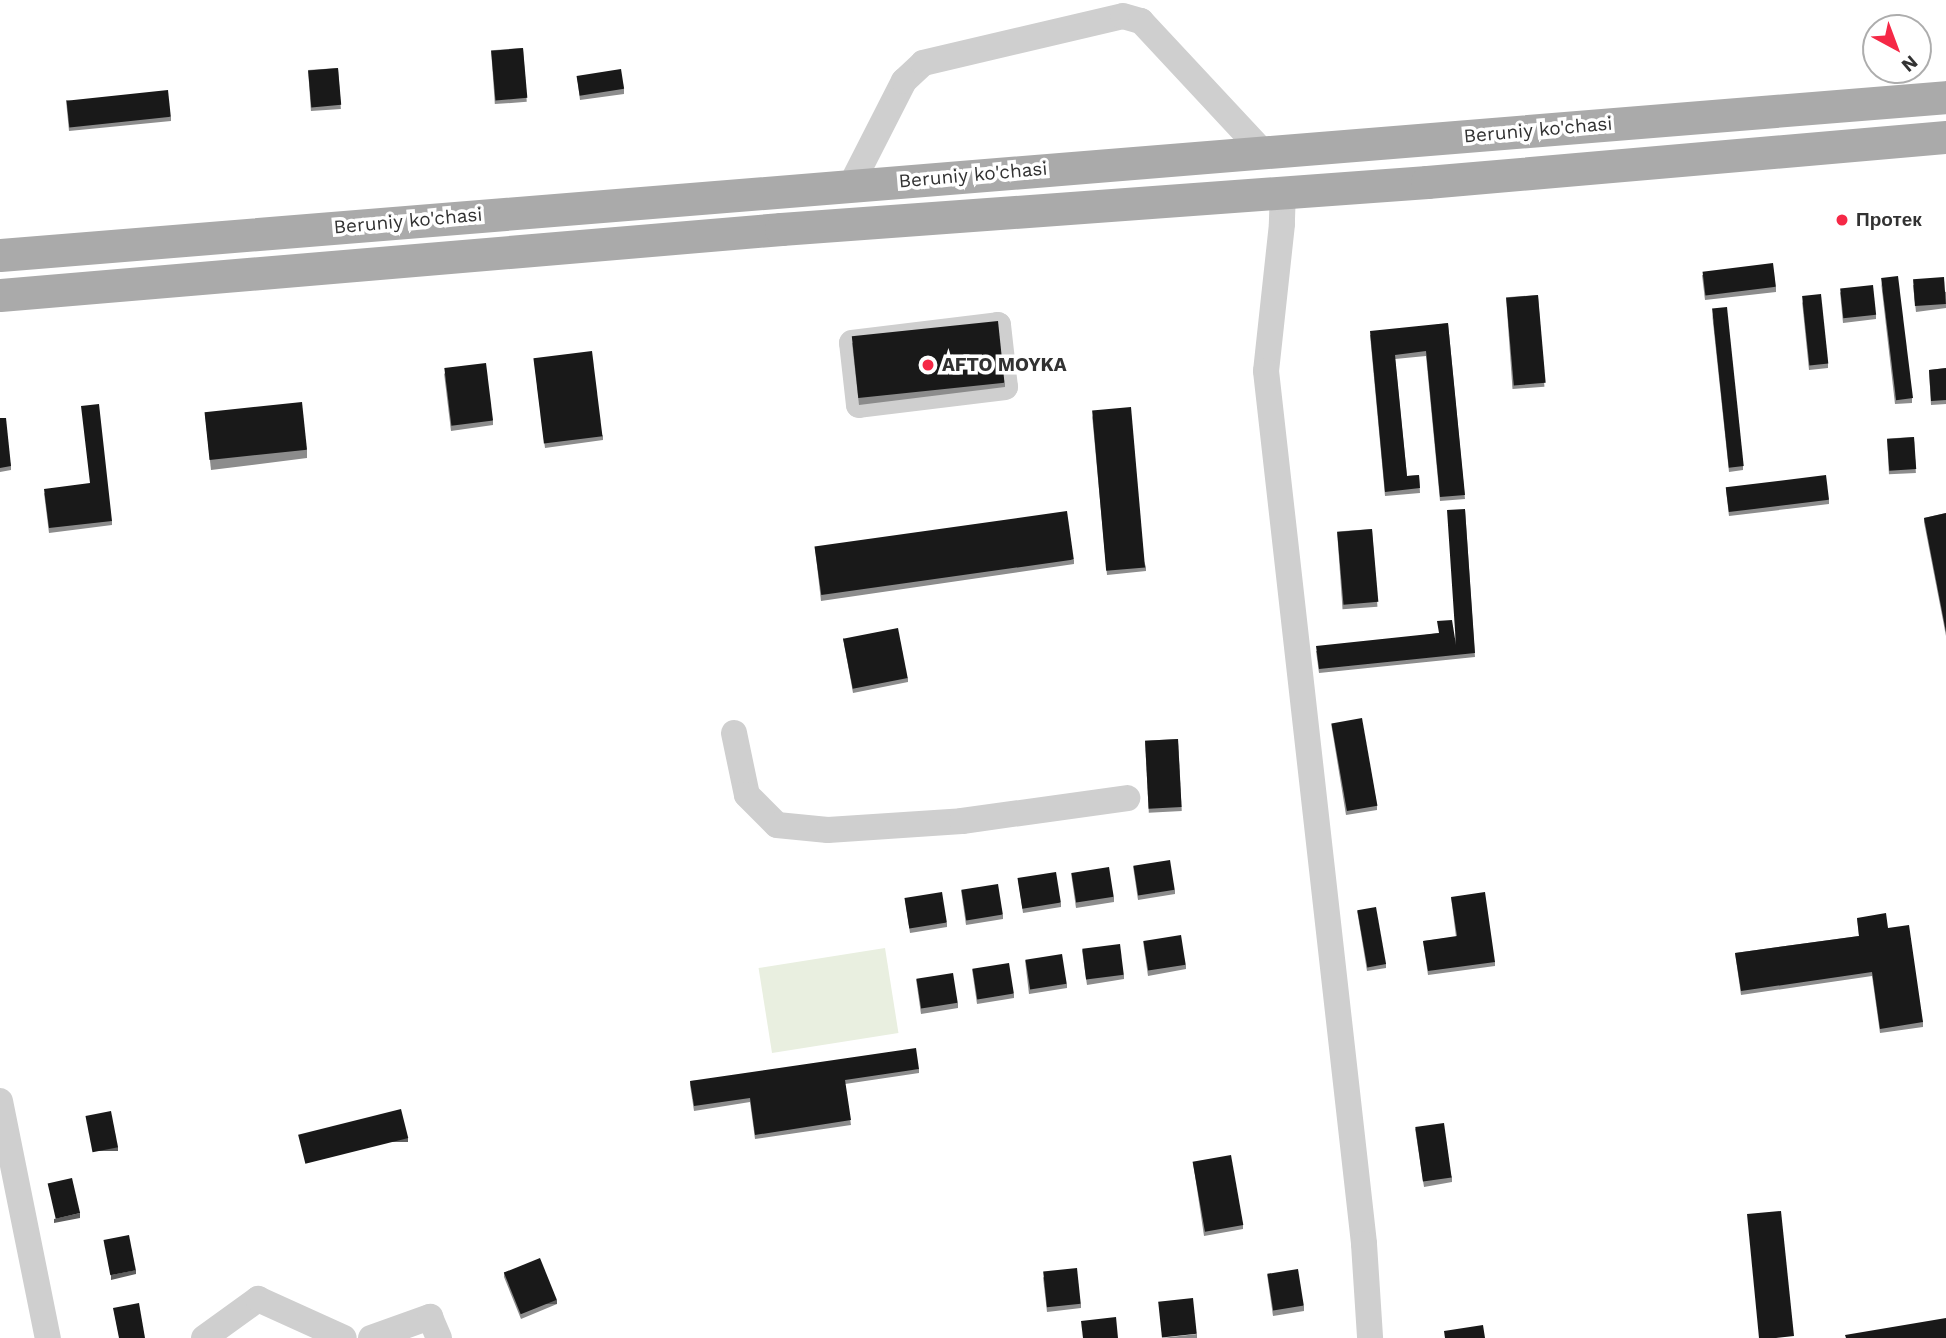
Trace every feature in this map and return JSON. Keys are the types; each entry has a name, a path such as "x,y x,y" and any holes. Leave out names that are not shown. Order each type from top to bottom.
{"main road":[{"name":"Beruniy ko'chasi","path":"0,255 1946,97"},
{"path":"1744,113 1747,155"},
{"name":"Beruniy ko'chasi","path":"0,295 781,229 1283,190 1441,181 1946,137"},
{"path":"776,191 781,229"}],"street":[{"path":"851,185 904,81 923,63 1123,16 1141,21 1226,116 1263,152"},
{"path":"1283,190 1282,224 1266,371 1362,1231 1370,1338"},
{"path":"998,325 1005,387 859,405 852,343 998,325"},
{"path":"734,733 747,796 777,825 828,830 962,821 1127,798"},
{"path":"0,1101 48,1338"},
{"path":"204,1338 258,1300 344,1338"},
{"path":"371,1338 430,1317 439,1338"}],"green space":[{"path":"885,948 898,1033 772,1053 759,968"}],"building":[{"path":"523,48 527,98 495,101 491,51"},
{"path":"338,68 341,105 311,107 308,71"},
{"path":"621,69 624,89 580,96 577,76"},
{"path":"168,90 171,117 69,128 67,101"},
{"path":"1773,263 1776,287 1705,295 1703,272"},
{"path":"1898,276 1913,398 1896,400 1881,278"},
{"path":"1944,277 1946,304 1915,306 1913,279"},
{"path":"1873,285 1876,315 1843,318 1840,288"},
{"path":"1821,294 1828,364 1809,366 1802,296"},
{"path":"1538,295 1546,383 1514,385 1506,298"},
{"path":"1727,307 1744,466 1729,468 1712,309"},
{"name":"AFTO MOYKA","path":"998,321 1004,383 858,398 852,336"},
{"path":"1448,323 1465,495 1440,497 1426,351 1395,355 1407,476 1419,475 1420,488 1385,492 1370,331"},
{"path":"592,351 602,436 544,444 533,358"},
{"path":"486,363 493,421 451,426 444,368"},
{"path":"1946,368 1946,400 1931,401 1929,370"},
{"path":"302,402 307,450 210,460 205,412"},
{"path":"99,404 112,521 49,528 44,489 90,483 81,406"},
{"path":"1131,407 1145,567 1106,571 1092,410"},
{"path":"0,418 6,418 11,466 0,468"},
{"path":"1914,437 1916,469 1889,471 1887,439"},
{"path":"1826,475 1829,500 1729,512 1726,487"},
{"path":"1465,509 1475,653 1319,669 1316,646 1439,633 1437,621 1452,620 1456,645 1447,510"},
{"path":"1067,511 1074,560 821,595 814,546"},
{"path":"1946,513 1946,632 1924,518"},
{"path":"1372,529 1378,602 1343,605 1337,532"},
{"path":"898,628 908,678 853,689 843,639"},
{"path":"1362,718 1377,806 1347,811 1331,723"},
{"path":"1178,739 1182,807 1149,809 1145,741"},
{"path":"1170,860 1175,890 1138,895 1133,866"},
{"path":"1109,867 1114,897 1076,903 1071,873"},
{"path":"1056,872 1061,903 1022,909 1017,878"},
{"path":"998,884 1003,915 966,920 961,890"},
{"path":"942,892 947,923 909,929 904,898"},
{"path":"1485,892 1495,962 1428,971 1423,941 1457,936 1451,897"},
{"path":"1376,907 1386,964 1367,967 1357,910"},
{"path":"1886,913 1888,928 1909,925 1923,1022 1880,1029 1872,972 1741,991 1735,953 1859,936 1857,918"},
{"path":"1181,935 1186,965 1148,971 1143,941"},
{"path":"1120,944 1124,975 1086,979 1082,949"},
{"path":"1062,954 1067,984 1030,989 1025,960"},
{"path":"1009,963 1014,994 977,999 972,969"},
{"path":"953,973 958,1003 921,1008 916,979"},
{"path":"916,1048 919,1069 845,1080 851,1120 755,1135 750,1098 694,1106 690,1081"},
{"path":"401,1109 408,1138 305,1164 298,1135"},
{"path":"111,1111 118,1147 93,1152 85,1116"},
{"path":"1444,1123 1452,1177 1423,1182 1415,1127"},
{"path":"1231,1155 1243,1225 1205,1232 1193,1162"},
{"path":"72,1178 80,1213 56,1219 48,1184"},
{"path":"1781,1211 1794,1336 1759,1338 1747,1214"},
{"path":"129,1235 136,1270 110,1275 103,1240"},
{"path":"540,1258 557,1300 521,1314 504,1273"},
{"path":"1077,1268 1081,1304 1047,1307 1043,1272"},
{"path":"1298,1269 1304,1306 1273,1310 1267,1274"},
{"path":"1193,1298 1197,1334 1162,1337 1158,1302"},
{"path":"139,1303 145,1338 119,1338 113,1308"},
{"path":"1116,1317 1118,1338 1083,1338 1081,1321"},
{"path":"1946,1318 1946,1338 1846,1338 1845,1335"},
{"path":"1483,1325 1485,1338 1445,1338 1444,1331"}],"place":[{"name":"Протек","path":"1842,220"},
{"name":"AFTO MOYKA","path":"928,365"}]}
